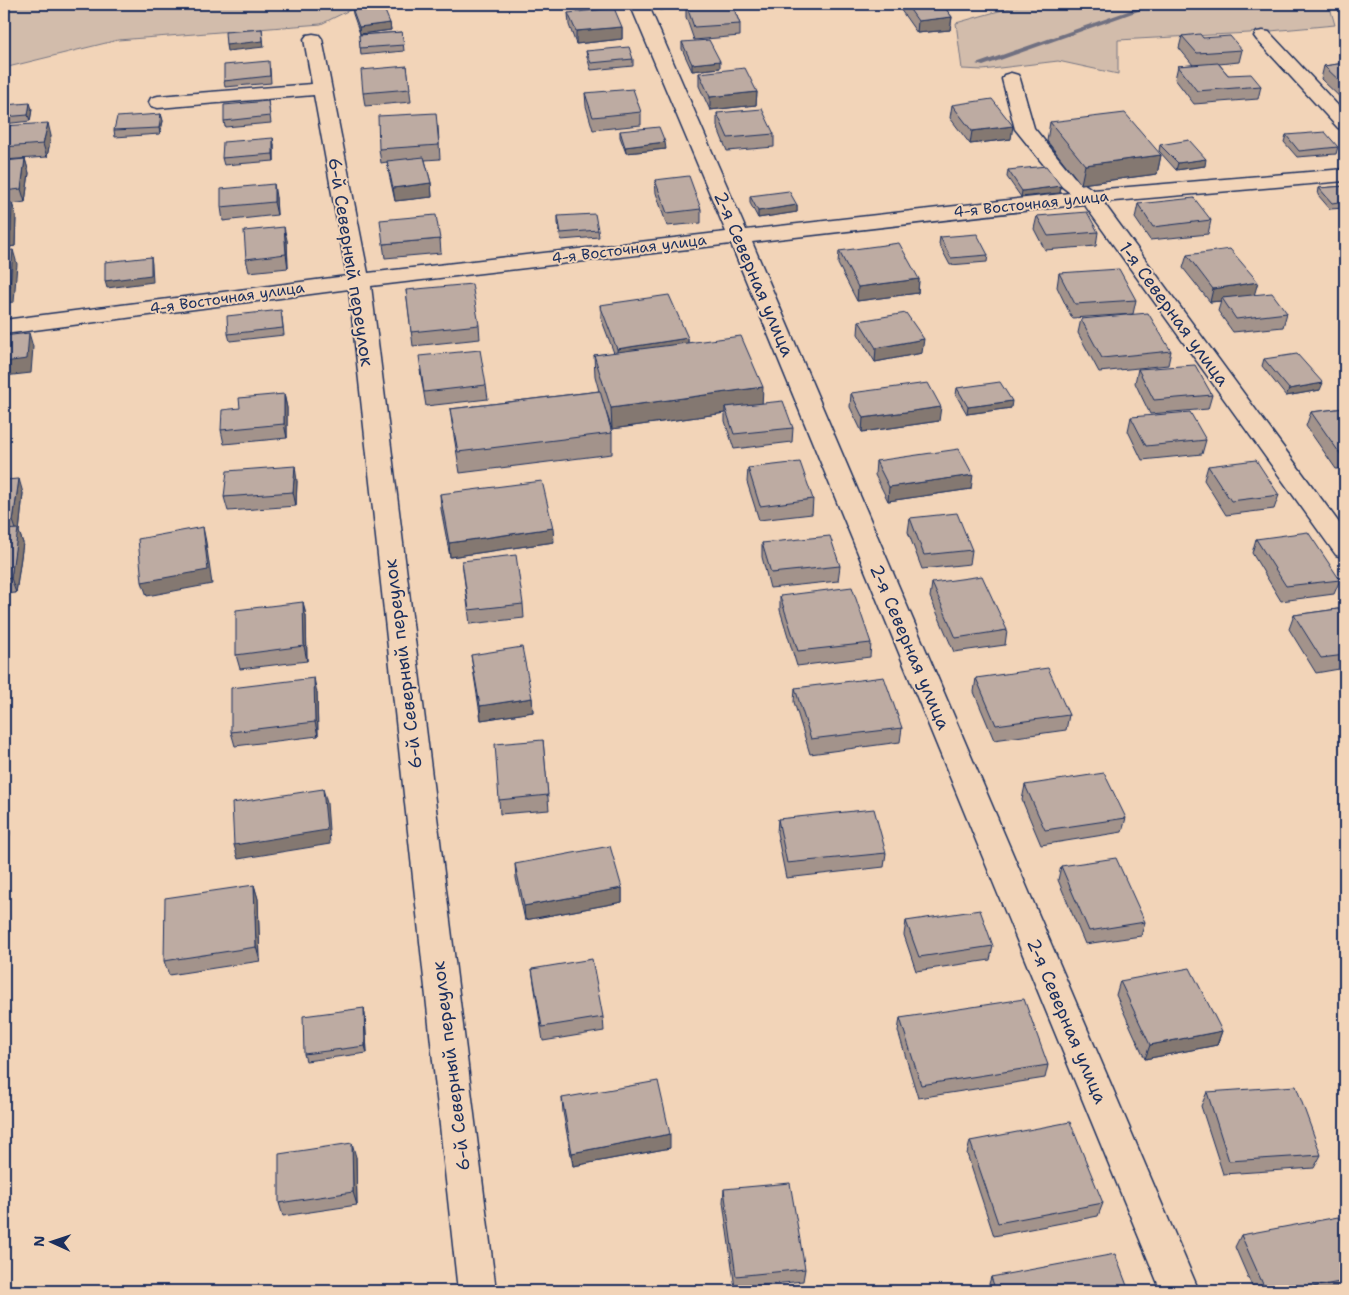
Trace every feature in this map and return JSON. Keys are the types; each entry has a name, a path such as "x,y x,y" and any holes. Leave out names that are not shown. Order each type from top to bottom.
{"street":[{"name":"2-я Северная улица","path":"639,4 739,237 1180,1291"},
{"path":"1263,36 1345,124"},
{"name":"6-й Северный переулок","path":"313,38 358,281 477,1291"},
{"name":"1-я Северная улица","path":"1011,79 1025,129 1067,181 1089,197 1345,549"},
{"path":"158,102 322,88"},
{"name":"4-я Восточная улица","path":"4,327 358,281 1089,197 1345,175"}],"shaded area":[{"path":"4,4 362,4 321,24 118,40 4,68"},
{"path":"1024,4 1329,4 1335,25 1249,33 1118,40 1118,74 1058,61 983,70 962,69 956,23"}],"building":[{"path":"382,4 390,23 359,27 352,8"},
{"path":"686,4 732,4 740,24 694,27"},
{"path":"906,4 942,4 952,17 918,21"},
{"path":"614,8 622,27 576,31 568,13"},
{"path":"262,29 263,41 226,45 225,32"},
{"path":"402,32 404,45 360,48 359,35"},
{"path":"1200,34 1203,38 1230,36 1242,50 1197,53 1182,36"},
{"path":"709,40 720,61 692,64 682,42"},
{"path":"629,47 633,59 591,63 586,51"},
{"path":"269,61 270,76 224,81 224,65"},
{"path":"1218,63 1228,75 1251,74 1261,86 1197,91 1178,66"},
{"path":"1345,63 1345,86 1324,66"},
{"path":"407,66 410,89 363,93 361,70"},
{"path":"745,68 757,92 710,97 699,73"},
{"path":"633,89 641,112 593,117 585,93"},
{"path":"992,99 1013,126 972,131 952,105"},
{"path":"268,101 270,116 224,121 224,105"},
{"path":"30,103 28,115 4,117 4,105"},
{"path":"762,109 774,134 728,138 717,113"},
{"path":"436,113 439,145 379,149 378,116"},
{"path":"1125,113 1161,155 1085,165 1050,122"},
{"path":"161,114 159,128 114,130 117,117"},
{"path":"48,123 43,144 4,147 4,126"},
{"path":"659,127 665,142 625,147 620,131"},
{"path":"1325,132 1338,147 1299,151 1286,135"},
{"path":"273,138 273,154 222,158 223,142"},
{"path":"1189,140 1206,159 1178,163 1160,145"},
{"path":"424,157 431,183 393,188 387,161"},
{"path":"25,159 21,189 4,191 4,161"},
{"path":"1046,166 1061,186 1022,191 1008,170"},
{"path":"689,176 701,209 667,213 655,180"},
{"path":"274,184 274,202 221,207 221,189"},
{"path":"1345,186 1345,201 1332,203 1319,188"},
{"path":"789,191 797,205 758,211 750,196"},
{"path":"1194,198 1211,220 1153,227 1138,204"},
{"path":"12,203 11,232 4,234 4,204"},
{"path":"1087,212 1098,232 1048,236 1037,216"},
{"path":"595,214 598,230 561,233 558,216"},
{"path":"436,215 440,239 383,244 380,220"},
{"path":"284,227 286,254 246,259 244,231"},
{"path":"977,234 988,255 951,258 940,237"},
{"path":"899,243 919,279 858,287 839,251"},
{"path":"1230,249 1258,282 1213,289 1187,255"},
{"path":"13,250 10,288 4,289 4,251"},
{"path":"151,257 151,275 105,281 105,262"},
{"path":"1119,269 1136,300 1075,304 1059,273"},
{"path":"472,284 479,325 411,332 406,290"},
{"path":"1272,293 1287,313 1236,319 1222,298"},
{"path":"669,295 688,338 617,349 600,305"},
{"path":"281,310 283,328 228,334 227,316"},
{"path":"906,313 924,339 876,348 859,321"},
{"path":"1148,313 1171,351 1102,358 1081,319"},
{"path":"29,333 27,359 4,362 4,336"},
{"path":"741,336 763,387 611,408 594,355"},
{"path":"480,350 486,385 424,392 419,356"},
{"path":"1297,354 1323,383 1289,389 1264,359"},
{"path":"1195,365 1212,395 1154,400 1138,369"},
{"path":"1000,382 1012,401 968,407 957,388"},
{"path":"928,383 941,407 863,418 851,393"},
{"path":"600,391 612,433 458,452 450,409"},
{"path":"284,394 284,424 221,430 222,410 240,408 239,398"},
{"path":"783,401 793,428 734,434 725,407"},
{"path":"1345,408 1345,454 1341,455 1311,412"},
{"path":"1190,412 1206,440 1146,446 1131,417"},
{"path":"959,449 973,475 889,487 876,461"},
{"path":"1256,460 1279,495 1231,501 1208,466"},
{"path":"800,462 813,499 760,506 748,468"},
{"path":"295,466 293,492 224,497 227,471"},
{"path":"19,479 13,521 4,523 4,480"},
{"path":"542,481 553,528 449,543 440,494"},
{"path":"957,513 972,550 924,555 910,518"},
{"path":"203,527 208,570 142,582 138,539"},
{"path":"18,529 11,578 4,579 4,530"},
{"path":"1308,532 1340,580 1286,586 1256,539"},
{"path":"830,536 840,566 771,573 762,543"},
{"path":"516,555 523,604 469,610 462,561"},
{"path":"982,576 1007,630 956,638 932,583"},
{"path":"852,587 871,643 798,651 780,596"},
{"path":"303,602 304,646 236,655 236,610"},
{"path":"1345,608 1345,655 1321,658 1294,615"},
{"path":"522,647 532,698 480,706 471,655"},
{"path":"1048,668 1069,715 996,725 976,678"},
{"path":"884,677 902,728 811,739 795,688"},
{"path":"314,678 315,722 231,732 231,688"},
{"path":"543,740 548,795 499,800 495,744"},
{"path":"1104,773 1126,818 1045,830 1025,785"},
{"path":"323,789 327,830 234,845 232,803"},
{"path":"874,809 886,853 787,863 778,819"},
{"path":"610,846 622,888 524,906 515,864"},
{"path":"1116,858 1145,922 1089,931 1061,866"},
{"path":"254,885 256,947 164,961 165,898"},
{"path":"980,910 993,946 919,957 906,921"},
{"path":"592,959 603,1017 542,1027 532,969"},
{"path":"1190,968 1222,1031 1150,1045 1120,981"},
{"path":"1024,999 1048,1065 921,1085 900,1018"},
{"path":"364,1008 365,1046 304,1054 303,1016"},
{"path":"658,1081 670,1134 572,1153 562,1098"},
{"path":"1296,1086 1321,1155 1229,1161 1207,1092"},
{"path":"1070,1122 1103,1203 998,1223 970,1141"},
{"path":"352,1143 353,1192 279,1203 279,1154"},
{"path":"790,1183 805,1269 736,1276 724,1189"},
{"path":"1338,1217 1345,1232 1345,1281 1291,1291 1266,1291 1241,1235"},
{"path":"1115,1254 1129,1291 996,1291 991,1277"}],"waterway":[{"path":"980,64 1154,4"}]}
